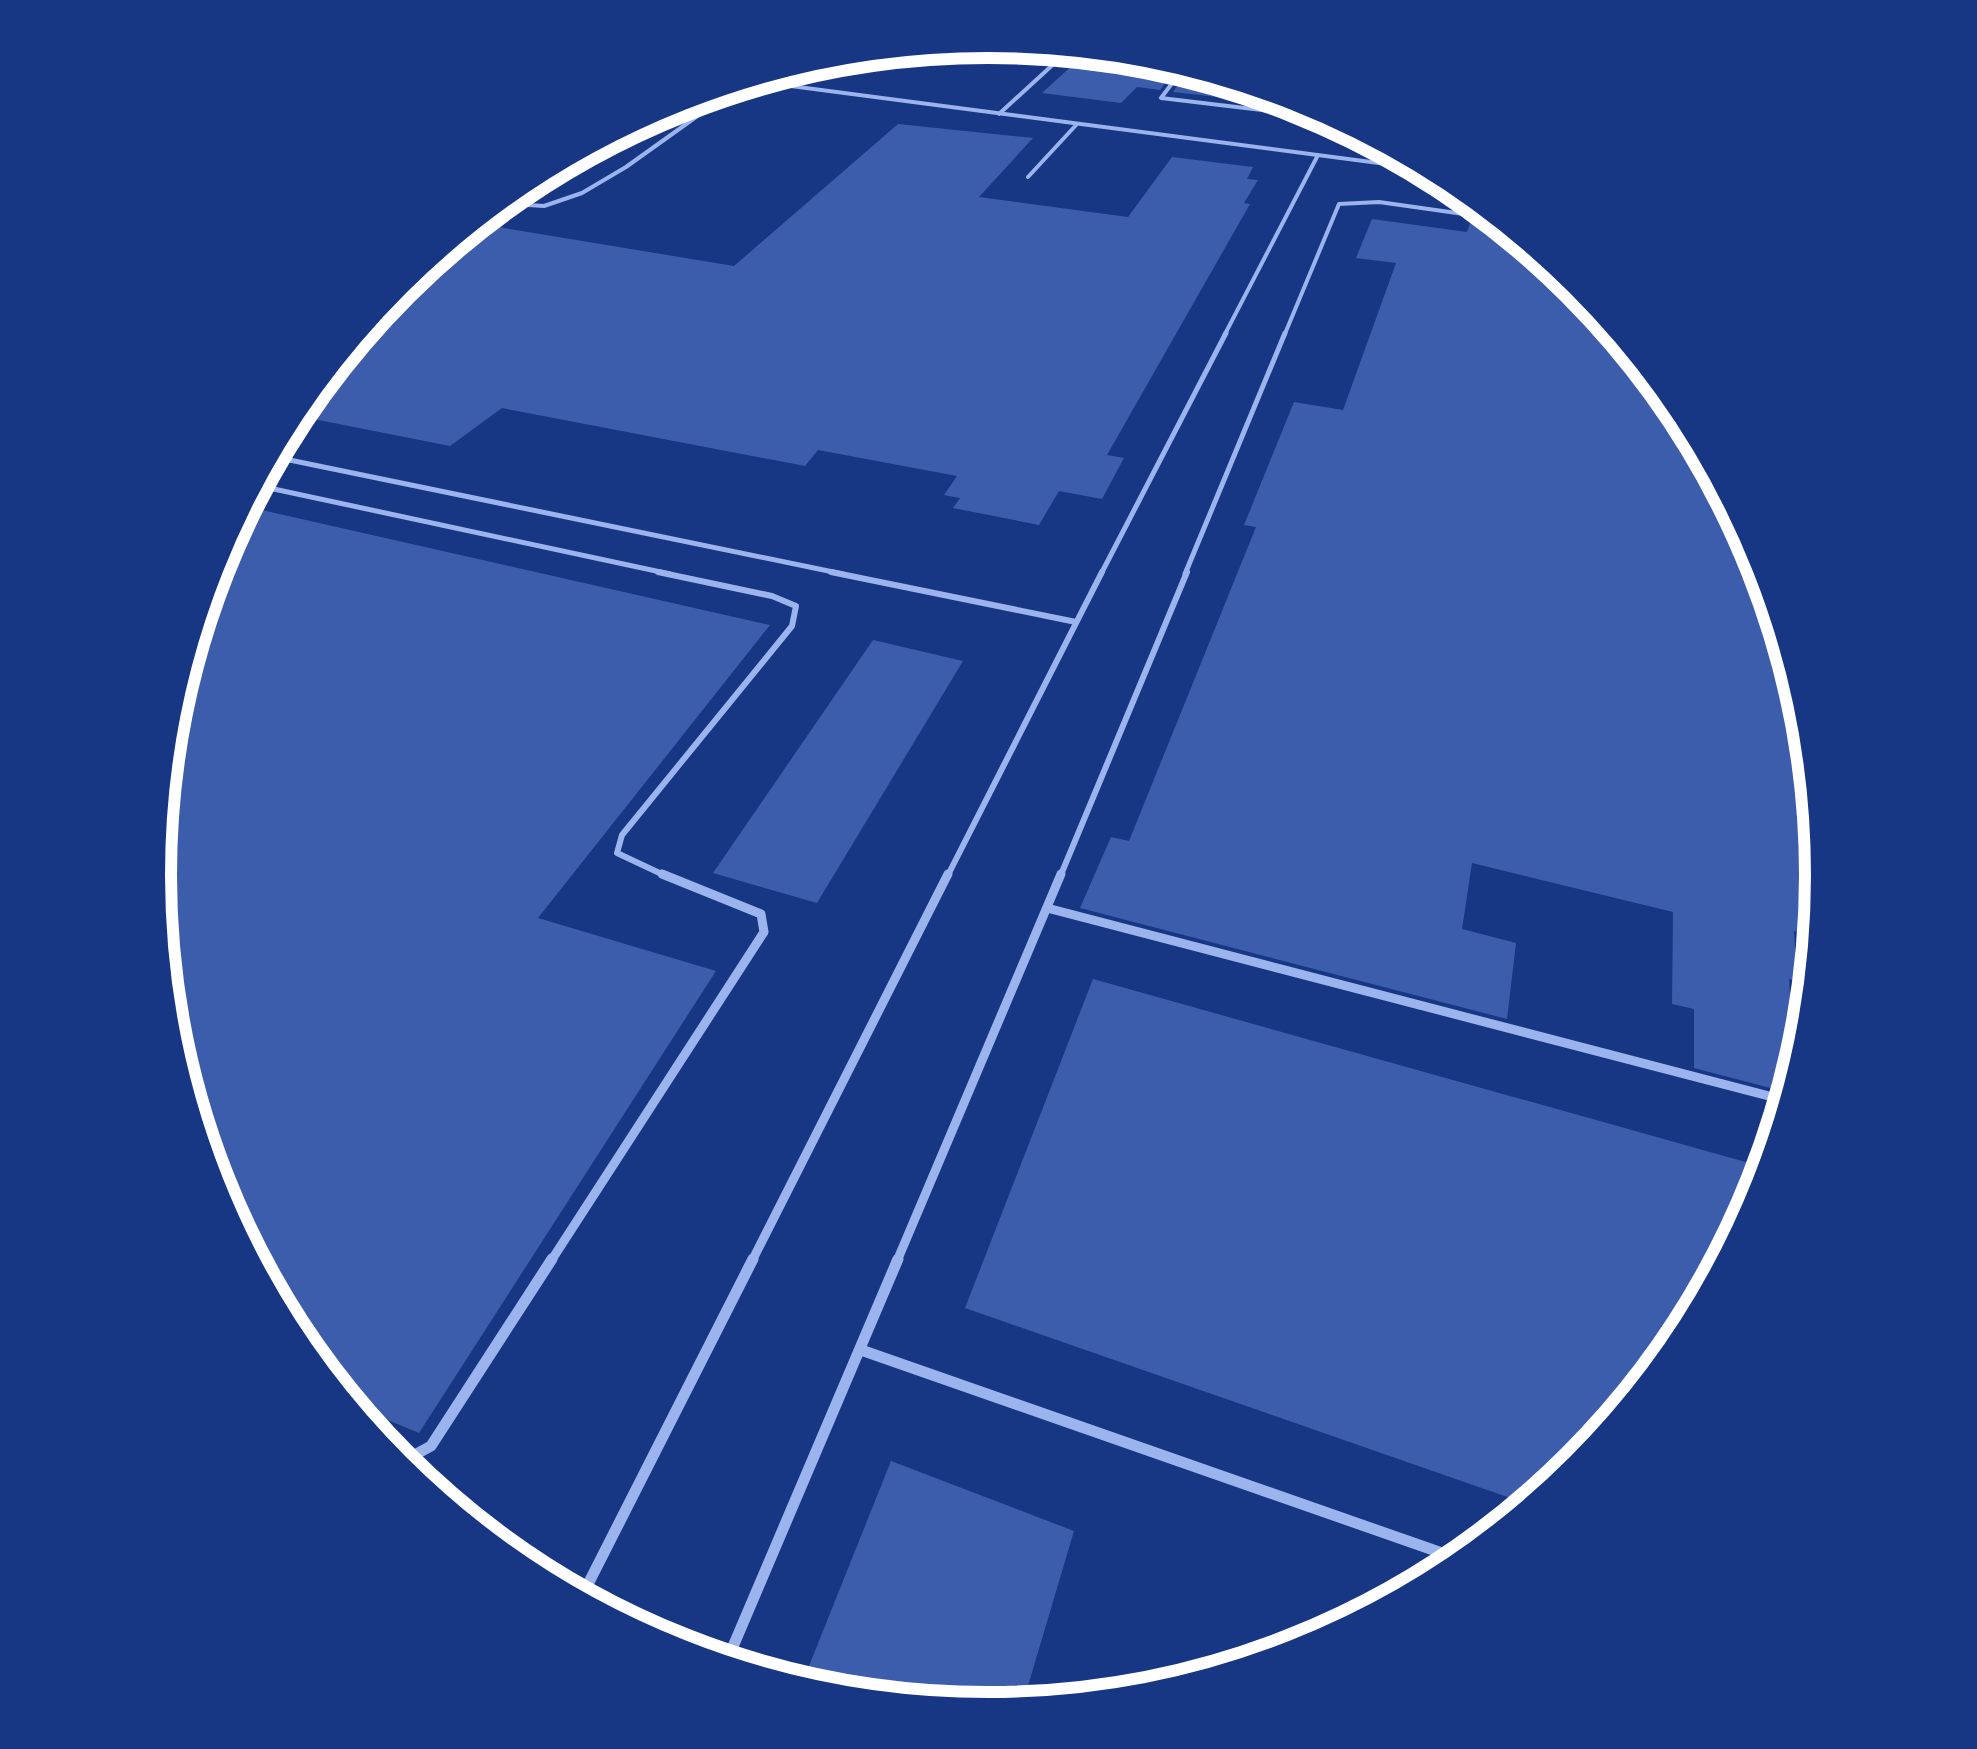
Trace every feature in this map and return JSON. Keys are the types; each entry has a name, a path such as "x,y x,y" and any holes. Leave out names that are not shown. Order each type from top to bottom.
{"lane":[{"path":"999,114 1057,60"},
{"path":"1175,79 1161,98 1281,112"},
{"path":"779,85 1393,165"},
{"path":"522,204 565,202 644,154 704,112 701,110"},
{"path":"1028,178 1077,124"},
{"path":"587,1586 1076,622 1318,155"},
{"path":"732,1650 1048,908 1338,204 1380,202 1470,215"},
{"path":"285,459 1076,622"},
{"path":"269,489 772,596 796,606 792,626 622,835 617,853 642,868 737,901 761,914 764,932 431,1446 414,1455"},
{"path":"1048,908 1774,1097"},
{"path":"861,1350 1443,1553"}],"building":[{"path":"1076,62 1169,78 1160,90 1137,87 1121,103 1042,93"},
{"path":"1181,81 1236,96 1235,99 1173,92"},
{"path":"898,124 1033,138 979,197 1128,217 1172,157 1253,167 1247,179 1258,180 1244,203 1250,204 1107,455 1124,458 1102,499 1059,491 1039,525 953,508 960,498 944,495 957,476 818,450 805,466 502,408 450,446 311,419 340,377 411,297 463,249 498,227 734,266"},
{"path":"1372,219 1467,232 1470,223 1484,225 1566,297 1637,377 1696,466 1721,513 1762,612 1778,663 1799,768 1806,874 1804,928 1803,934 1794,931 1797,981 1789,979 1792,1024 1777,1090 1694,1068 1694,1009 1672,1004 1673,912 1472,863 1462,929 1516,943 1507,1019 1080,908 1111,837 1129,841 1256,527 1244,525 1294,402 1343,410 1396,263 1356,258"},
{"path":"258,509 770,625 538,918 716,971 419,1433 374,1413 340,1372 281,1283 256,1236 215,1137 187,1034 178,981 171,874 178,768 199,663 234,562"},
{"path":"873,640 963,661 817,903 713,873"},
{"path":"1093,979 1752,1164 1696,1283 1637,1372 1566,1452 1514,1500 965,1308"},
{"path":"891,1461 1074,1531 1027,1691 935,1690 807,1671"}]}
